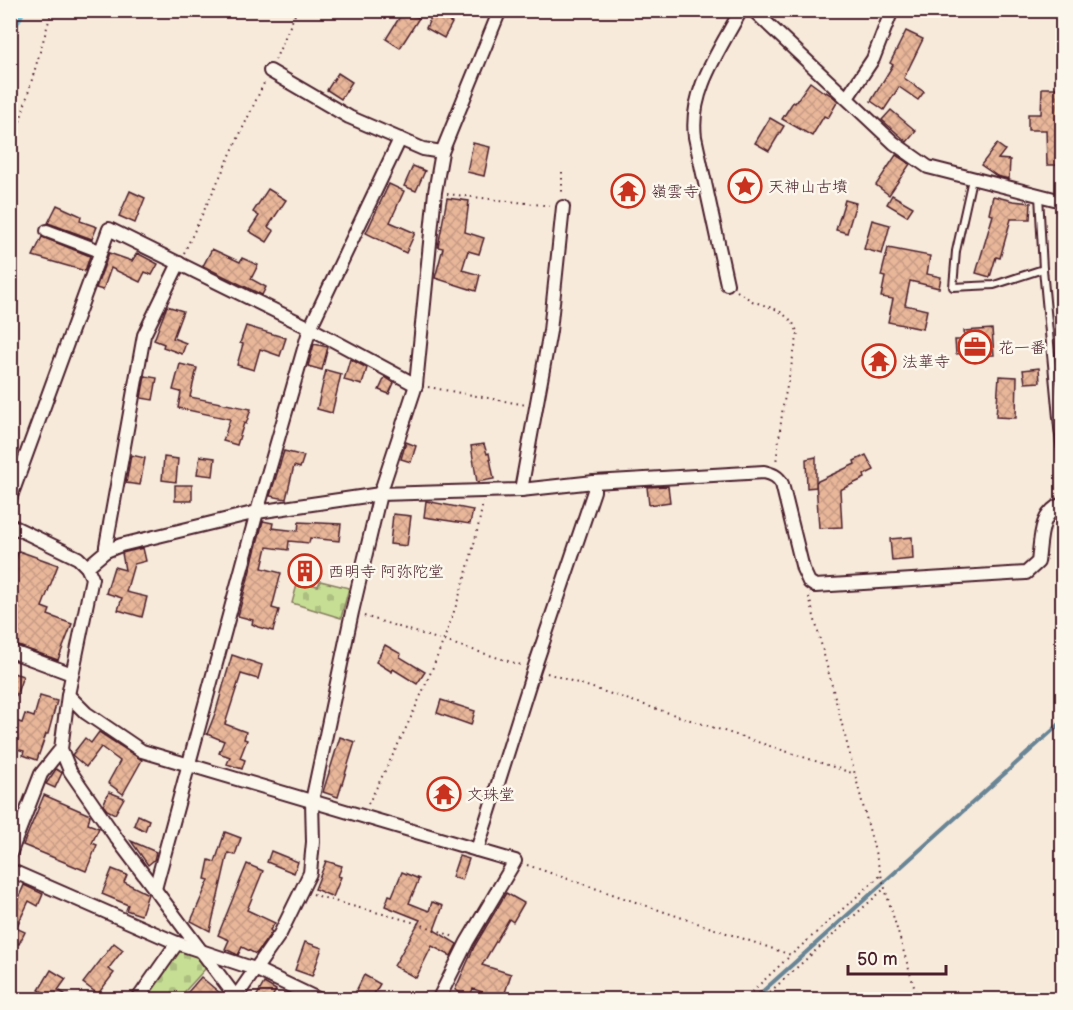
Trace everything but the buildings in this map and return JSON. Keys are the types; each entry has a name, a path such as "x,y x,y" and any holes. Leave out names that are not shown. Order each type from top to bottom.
{"street":[{"path":"10,525 78,558 87,567 92,578 68,695 61,748 70,771 237,998 280,934 310,873 313,842 312,801 352,612 380,494 416,385 435,192 442,152 500,10"},
{"path":"727,284 695,137 693,116 701,85 741,10"},
{"path":"753,10 894,142 928,167 1062,201"},
{"path":"847,98 873,59 892,10"},
{"path":"270,71 349,117 423,149 442,152"},
{"path":"155,889 257,512 310,328 400,139"},
{"path":"520,490 550,331 563,207"},
{"path":"10,499 109,229 310,328 416,385"},
{"path":"47,231 100,251"},
{"path":"106,551 121,453 144,335 179,263"},
{"path":"87,567 106,551 121,545 257,512 380,494 520,490 594,482 764,472 776,476 782,483 803,569 809,582 815,586 1026,573 1038,562 1044,520 1052,509 1062,504"},
{"path":"477,850 534,669 594,491 594,482"},
{"path":"10,651 72,674"},
{"path":"68,695 86,713 142,751 515,861 467,942 438,999"},
{"path":"10,854 41,774 61,748"},
{"path":"10,870 177,943 255,969 320,999"},
{"path":"136,999 177,943"}],"lane":[{"path":"972,178 956,251 953,287 994,285 1043,269"},
{"path":"1039,194 1043,269 1062,459"}],"path":[{"path":"10,156 52,10"},
{"path":"179,263 297,10"},
{"path":"1049,10 1062,25"},
{"path":"435,192 563,207 562,172"},
{"path":"727,284 752,301 778,310 797,326 798,333 783,406 776,476"},
{"path":"416,385 536,406"},
{"path":"362,816 423,693 444,639 478,533 486,490"},
{"path":"809,582 808,596 881,875 918,999"},
{"path":"352,612 444,639 855,774"},
{"path":"515,861 791,955"},
{"path":"743,999 881,875"},
{"path":"761,999 885,888"},
{"path":"302,889 345,905 438,930 467,942"},
{"path":"1048,999 1062,996"}],"green space":[{"path":"298,581 318,586 320,581 349,588 341,618 292,603"},
{"path":"179,949 200,955 207,967 178,999 142,1000"}],"waterway":[{"path":"10,16 13,10"},
{"path":"753,1000 1062,722"}],"place":[{"name":"天神山古墳","path":"745,186"},
{"name":"嶺雲寺","path":"628,191"},
{"name":"花一番","path":"975,347"},
{"name":"法華寺","path":"879,361"},
{"name":"西明寺 阿弥陀堂","path":"305,571"},
{"name":"文珠堂","path":"444,794"}]}
